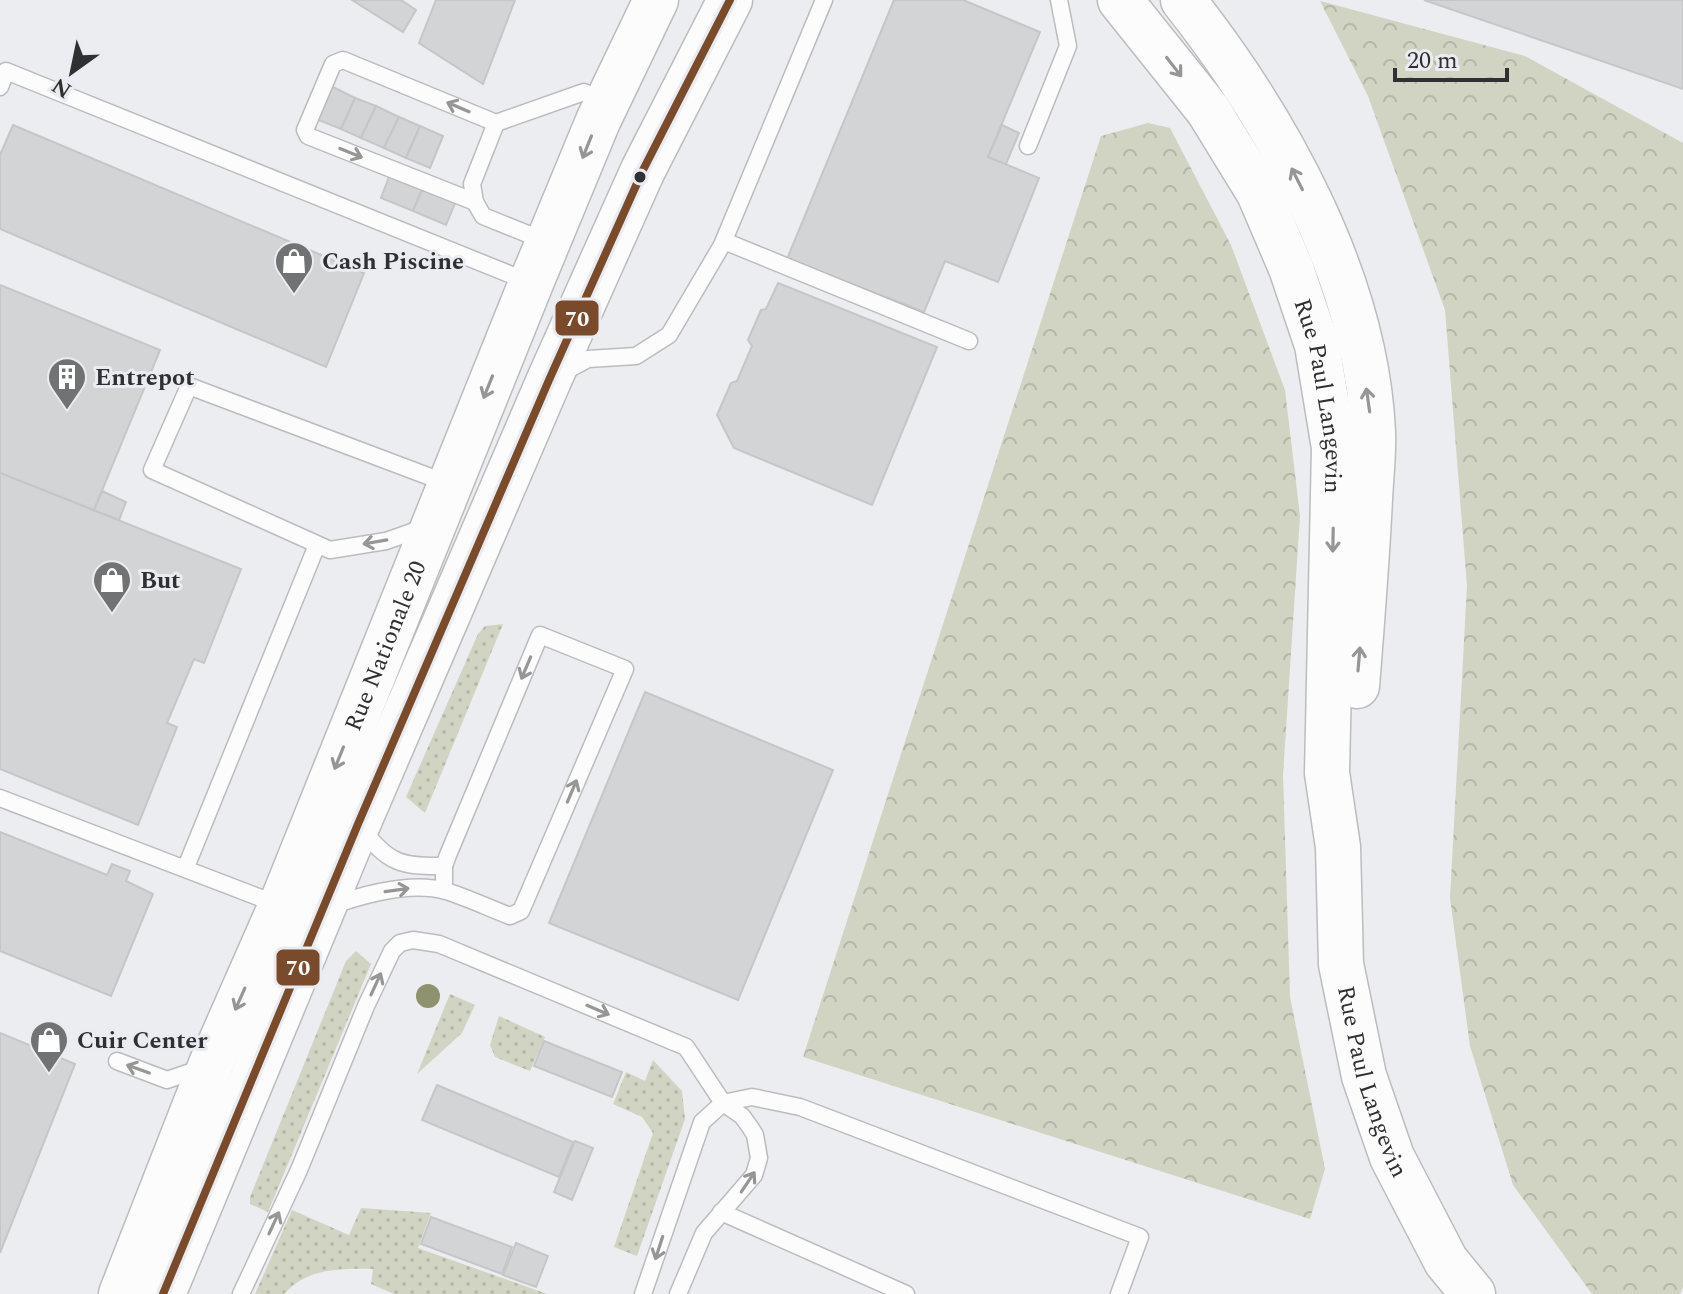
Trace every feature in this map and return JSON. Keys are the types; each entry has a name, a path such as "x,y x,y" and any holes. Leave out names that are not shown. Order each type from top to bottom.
{"main road":[{"name":"Rue Nationale 20","path":"163,1294 301,907 432,525 548,242 595,97 656,0"},
{"name":"Rue Nationale 20","path":"121,1294 211,1064 301,907 358,824 643,170 730,0"},
{"name":"Rue Paul Langevin","path":"1120,0 1208,110 1259,193 1291,268 1317,345 1334,448 1327,773 1338,847 1341,964 1364,1076 1392,1157 1446,1261 1470,1292"},
{"name":"Rue Paul Langevin","path":"1183,0 1210,34 1265,117 1332,249 1358,326 1373,432 1367,565 1351,760 1338,847"}],"lane":[{"path":"549,380 588,359 636,356 669,335 724,241 824,0"},
{"path":"1028,146 1068,46 1059,0"},
{"path":"475,202 308,136 305,130 333,64 343,60 496,123 595,97"},
{"path":"0,87 6,71 531,283"},
{"path":"496,123 472,184 475,202 483,216 548,242"},
{"path":"724,241 969,341"},
{"path":"432,525 386,541 330,550 152,470 189,386 449,484"},
{"path":"186,867 317,545"},
{"path":"0,798 301,907 413,888 444,890 510,916 521,911 625,669 540,635 444,866 444,890"},
{"path":"358,824 389,859 418,867 444,866"},
{"path":"241,1294 299,1170 366,1006 392,951 400,943 413,940 439,944 686,1047 723,1103 742,1116 755,1135 759,1158 754,1175 704,1233 678,1294"},
{"path":"117,1061 167,1080 211,1064"},
{"path":"643,1294 702,1122 723,1103 752,1097 800,1107 1140,1237 1119,1294"},
{"path":"721,1212 906,1294"}],"green space":[{"path":"1320,1 1525,56 1683,143 1683,1287 1680,1294 1592,1294 1513,1185 1470,1046 1450,898 1467,586 1445,310 1368,96"},
{"path":"1148,123 1170,128 1231,245 1285,390 1300,516 1283,775 1290,997 1325,1169 1310,1219 803,1057 1101,136"},
{"path":"503,624 425,813 406,797 478,634 485,626"},
{"path":"356,951 371,964 268,1212 250,1204 250,1197 346,961"},
{"path":"450,994 475,1005 462,1033 417,1074"},
{"path":"499,1016 545,1037 530,1071 495,1057 490,1045"},
{"path":"653,1060 682,1091 685,1119 637,1256 614,1247 653,1133 642,1117 613,1104 626,1072 645,1081"},
{"path":"361,1208 431,1213 418,1248 547,1294 394,1294 371,1284 373,1269 361,1269 314,1274 293,1285 284,1294 255,1294 292,1210 349,1235"}],"building":[{"path":"352,0 401,0 416,10 403,32"},
{"path":"436,0 515,0 483,84 419,43"},
{"path":"894,0 963,0 1040,32 988,157 1039,178 998,282 945,261 924,312 787,259"},
{"path":"1424,0 1683,0 1683,89"},
{"path":"331,86 355,98 341,129 316,119"},
{"path":"355,98 376,106 361,138 341,129"},
{"path":"376,106 399,117 384,148 361,138"},
{"path":"399,117 420,126 406,158 384,148"},
{"path":"13,125 364,273 326,367 0,229 0,155"},
{"path":"1002,125 1019,133 1006,164 988,157"},
{"path":"420,126 443,136 430,168 406,158"},
{"path":"390,174 423,187 413,211 381,198"},
{"path":"423,187 456,201 446,225 413,211"},
{"path":"778,283 937,347 872,505 734,448 717,415 731,383 737,381 752,346 748,340 761,310 766,309"},
{"name":"Entrepot","path":"0,285 160,350 94,510 0,473"},
{"name":"But","path":"0,473 241,569 204,663 194,659 167,723 177,727 138,825 0,769"},
{"path":"102,491 126,502 119,520 94,510"},
{"path":"645,692 833,770 738,1000 549,923"},
{"path":"0,832 107,875 112,864 130,871 126,881 153,894 111,996 0,951"},
{"path":"0,1033 75,1064 0,1253"},
{"path":"544,1041 622,1072 612,1097 534,1066"},
{"path":"437,1085 573,1142 559,1177 422,1120"},
{"path":"575,1141 593,1148 572,1200 554,1192"},
{"path":"431,1217 512,1247 502,1274 421,1244"},
{"path":"516,1243 548,1256 536,1287 503,1275"}],"transit line":[{"name":"70","path":"163,1294 358,824 549,380 643,170 730,0"}],"place":[{"name":"Cash Piscine","path":"294,295"},
{"name":"Entrepot","path":"67,411"},
{"name":"But","path":"112,614"},
{"name":"Cuir Center","path":"49,1074"}]}
